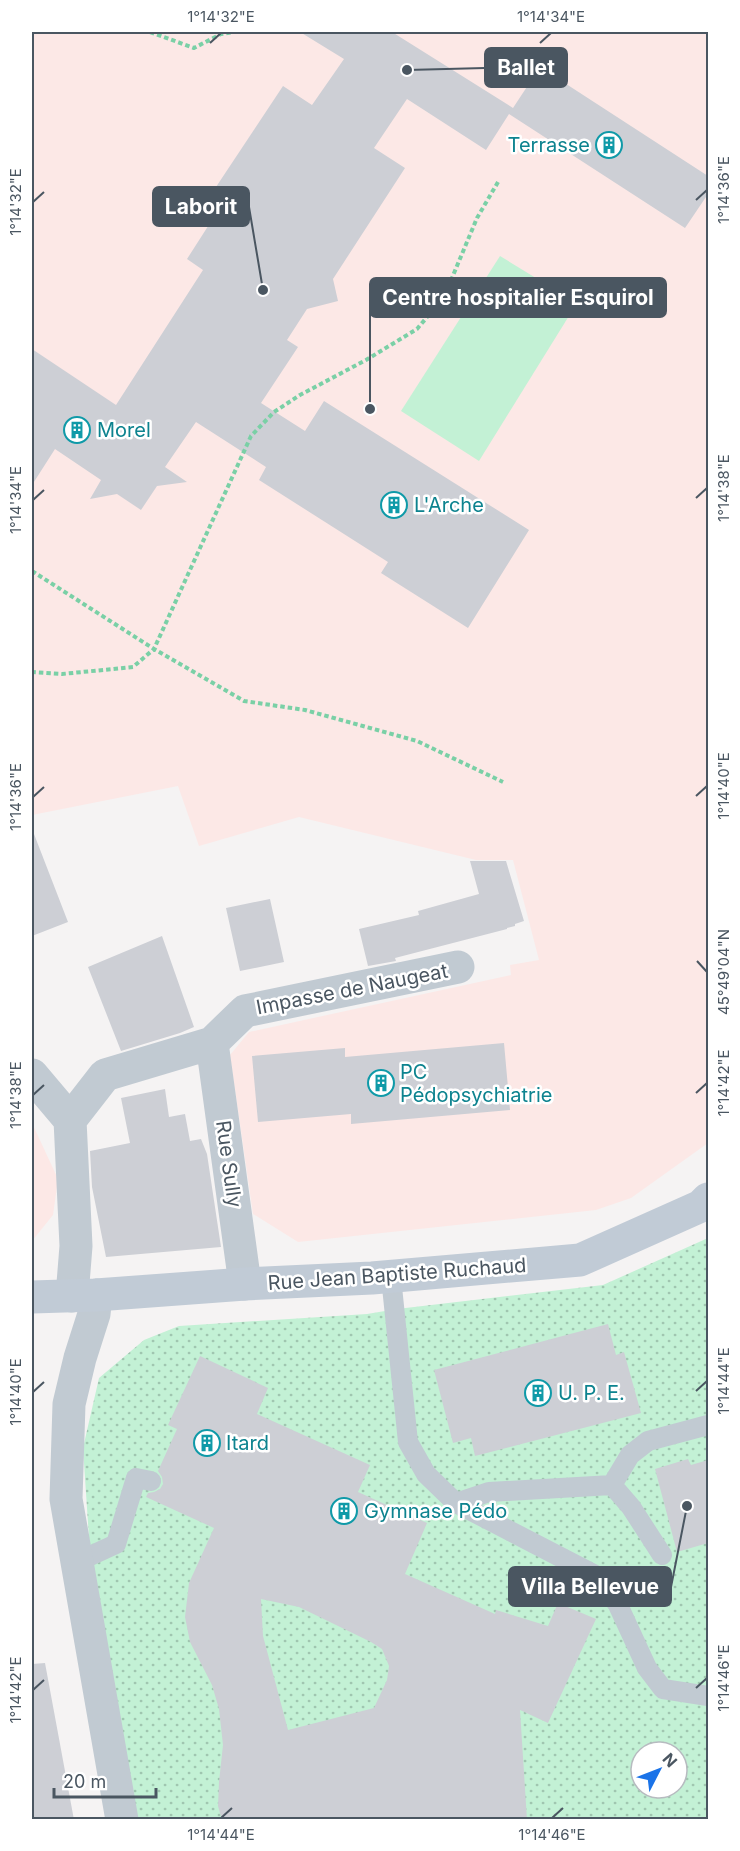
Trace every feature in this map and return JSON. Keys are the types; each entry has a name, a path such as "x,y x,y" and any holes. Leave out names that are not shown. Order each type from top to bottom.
{"main road":[{"name":"Rue Jean Baptiste Ruchaud","path":"32,1297 84,1296 245,1284 392,1277 580,1260 700,1206 708,1199"}],"street":[{"name":"Impasse de Naugeat","path":"70,1119 105,1075 212,1043 244,1011 458,967"},
{"name":"Rue Sully","path":"212,1043 245,1284"},
{"path":"32,1075 70,1119 76,1246 84,1296 94,1314 69,1404 66,1499 122,1820"}],"lane":[{"path":"392,1277 408,1442 426,1474 456,1503 597,1576 618,1605 647,1668 663,1689 708,1696"},
{"path":"612,1485 630,1455 648,1441 708,1425"},
{"path":"77,1562 116,1544 136,1478 151,1480"},
{"path":"456,1503 489,1492 612,1485"},
{"path":"612,1485 631,1508 662,1555"}],"path":[{"path":"150,32 194,48 221,34 234,32"},
{"path":"32,672 62,675 133,667 154,649 251,436 274,412 300,395 366,360 417,329 444,297 477,218 498,182"},
{"path":"32,571 154,649 244,701 305,710 417,741 503,782"}],"shaded area":[{"path":"32,32 708,32 708,1143 631,1198 596,1210 298,1242 253,1214 230,1055 249,1032 511,975 510,965 539,960 513,860 476,860 299,817 199,846 178,786 32,815"},
{"path":"32,1123 58,1179 53,1215 32,1241"}],"green space":[{"path":"500,256 577,303 479,461 401,411"},
{"path":"708,1238 708,1819 137,1819 89,1538 83,1448 99,1378 144,1340 179,1326 367,1314 603,1285"}],"building":[{"path":"300,32 392,32 513,108 540,67 708,176 708,194 685,228 509,114 486,150 407,99 374,148 405,168 333,279 338,301 307,309 287,340 298,347 261,403 305,431 324,401 529,530 468,628 381,573 388,562 259,480 266,467 196,422 165,467 187,482 157,486 141,510 117,494 90,499 101,480 55,449 32,485 32,349 116,405 203,270 187,259 228,195 216,187 283,86 312,105 344,59"},
{"path":"34,834 68,922 32,936 32,835"},
{"path":"470,861 506,861 524,921 507,929 395,958 396,961 368,966 359,929 419,915 418,911 479,894"},
{"path":"270,899 284,962 240,971 226,908"},
{"path":"162,936 194,1027 121,1051 88,967"},
{"name":"PC Pédopsychiatrie","path":"504,1043 510,1110 351,1124 351,1114 258,1122 252,1056 345,1048 345,1057"},
{"path":"165,1089 169,1117 185,1114 190,1141 201,1139 207,1154 221,1247 106,1257 92,1187 90,1151 130,1143 121,1098"},
{"name":"U. P. E.","path":"608,1324 616,1355 624,1352 641,1413 475,1456 471,1438 453,1443 434,1370"},
{"path":"200,1356 268,1388 257,1414 370,1465 358,1492 427,1523 405,1574 495,1614 496,1610 548,1626 558,1603 596,1619 548,1723 520,1710 527,1820 222,1820 218,1806 223,1745 219,1709 212,1685 190,1642 185,1617 189,1583 214,1528 146,1497 148,1493 160,1489 163,1484 158,1471 177,1429 168,1425","holes":["261,1599 299,1607 382,1649 389,1666 387,1680 374,1708 288,1730 263,1636"]},
{"path":"688,1459 691,1465 708,1460 708,1543 677,1552 655,1469"},
{"path":"45,1663 74,1820 32,1820 32,1664"}],"place":[{"name":"Ballet","path":"407,70"},
{"name":"Terrasse","path":"609,145"},
{"name":"Laborit","path":"263,290"},
{"name":"Centre hospitalier Esquirol","path":"370,409"},
{"name":"Morel","path":"77,430"},
{"name":"L'Arche","path":"394,505"},
{"name":"PC Pédopsychiatrie","path":"381,1083"},
{"name":"U. P. E.","path":"538,1393"},
{"name":"Itard","path":"207,1443"},
{"name":"Villa Bellevue","path":"687,1506"},
{"name":"Gymnase Pédo","path":"344,1511"}]}
